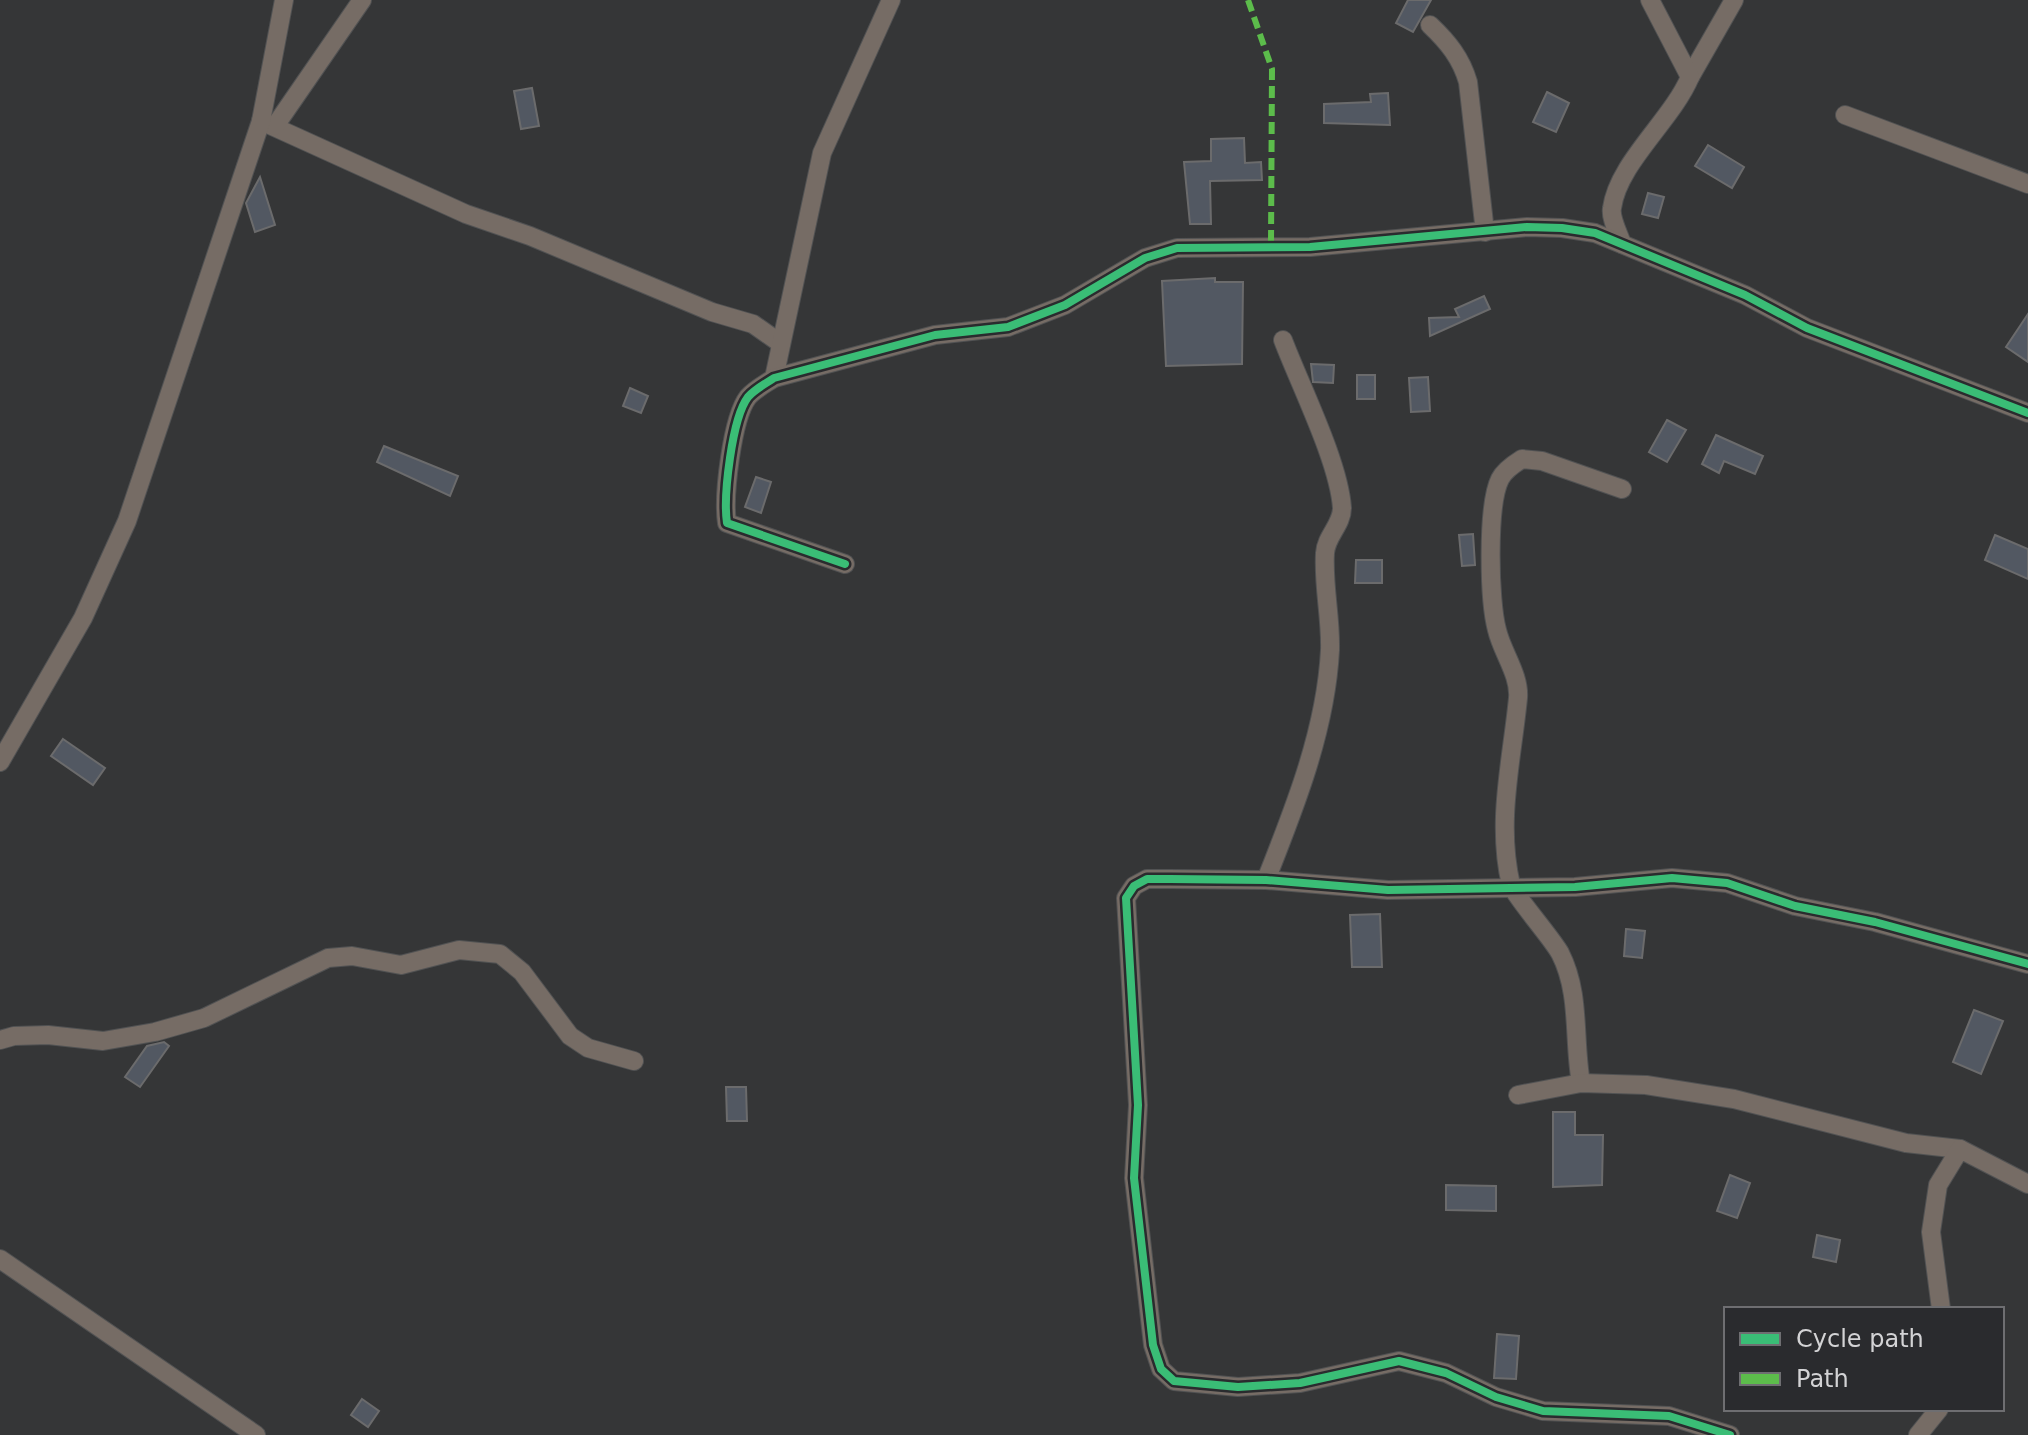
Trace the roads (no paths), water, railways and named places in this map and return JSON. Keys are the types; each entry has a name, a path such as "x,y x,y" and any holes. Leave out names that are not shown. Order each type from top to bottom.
{"street":[{"path":"0,762 83,618 127,521 268,124 284,0"},
{"path":"268,124 362,0"},
{"path":"774,378 822,153 891,0"},
{"path":"1650,0 1690,77"},
{"path":"1622,244 1611,210 1621,183 1681,98 1734,0"},
{"path":"1430,25 1448,42 1463,64 1468,82 1485,232"},
{"path":"1845,115 2028,184"},
{"path":"268,124 466,214 530,236 698,307 753,324 780,343"},
{"path":"845,564 727,523 731,459 746,399 774,378 935,335 1008,327 1065,305 1145,258 1177,248 1325,247 1562,228 1595,233 1745,295 1807,328 2028,413"},
{"path":"1266,880 1310,762 1330,653 1330,614 1324,585 1325,547 1342,509 1328,457 1283,340"},
{"path":"1581,1083 1573,986 1560,954 1539,919 1512,889 1505,822 1508,765 1518,697 1516,680 1496,628 1491,530 1500,480 1522,459 1542,461 1622,489"},
{"path":"1730,1435 1669,1416 1543,1411 1496,1397 1446,1373 1399,1361 1300,1383 1238,1387 1174,1381 1161,1369 1153,1345 1134,1178 1138,1105 1126,898 1134,886 1147,879 1266,880 1388,890 1512,889 1672,878 1727,883 1795,906 1875,922 2028,964"},
{"path":"0,1040 48,1035 103,1041 155,1032 204,1018 328,958 352,956 401,965 459,950 500,954 522,972 570,1036 588,1048 634,1061"},
{"path":"1518,1095 1581,1083 1646,1085 1734,1099 1906,1143 1960,1149 2028,1184"},
{"path":"1941,1307 1931,1232 1938,1185 1960,1149"},
{"path":"0,1259 256,1435"},
{"path":"1918,1435 1937,1411"}]}
